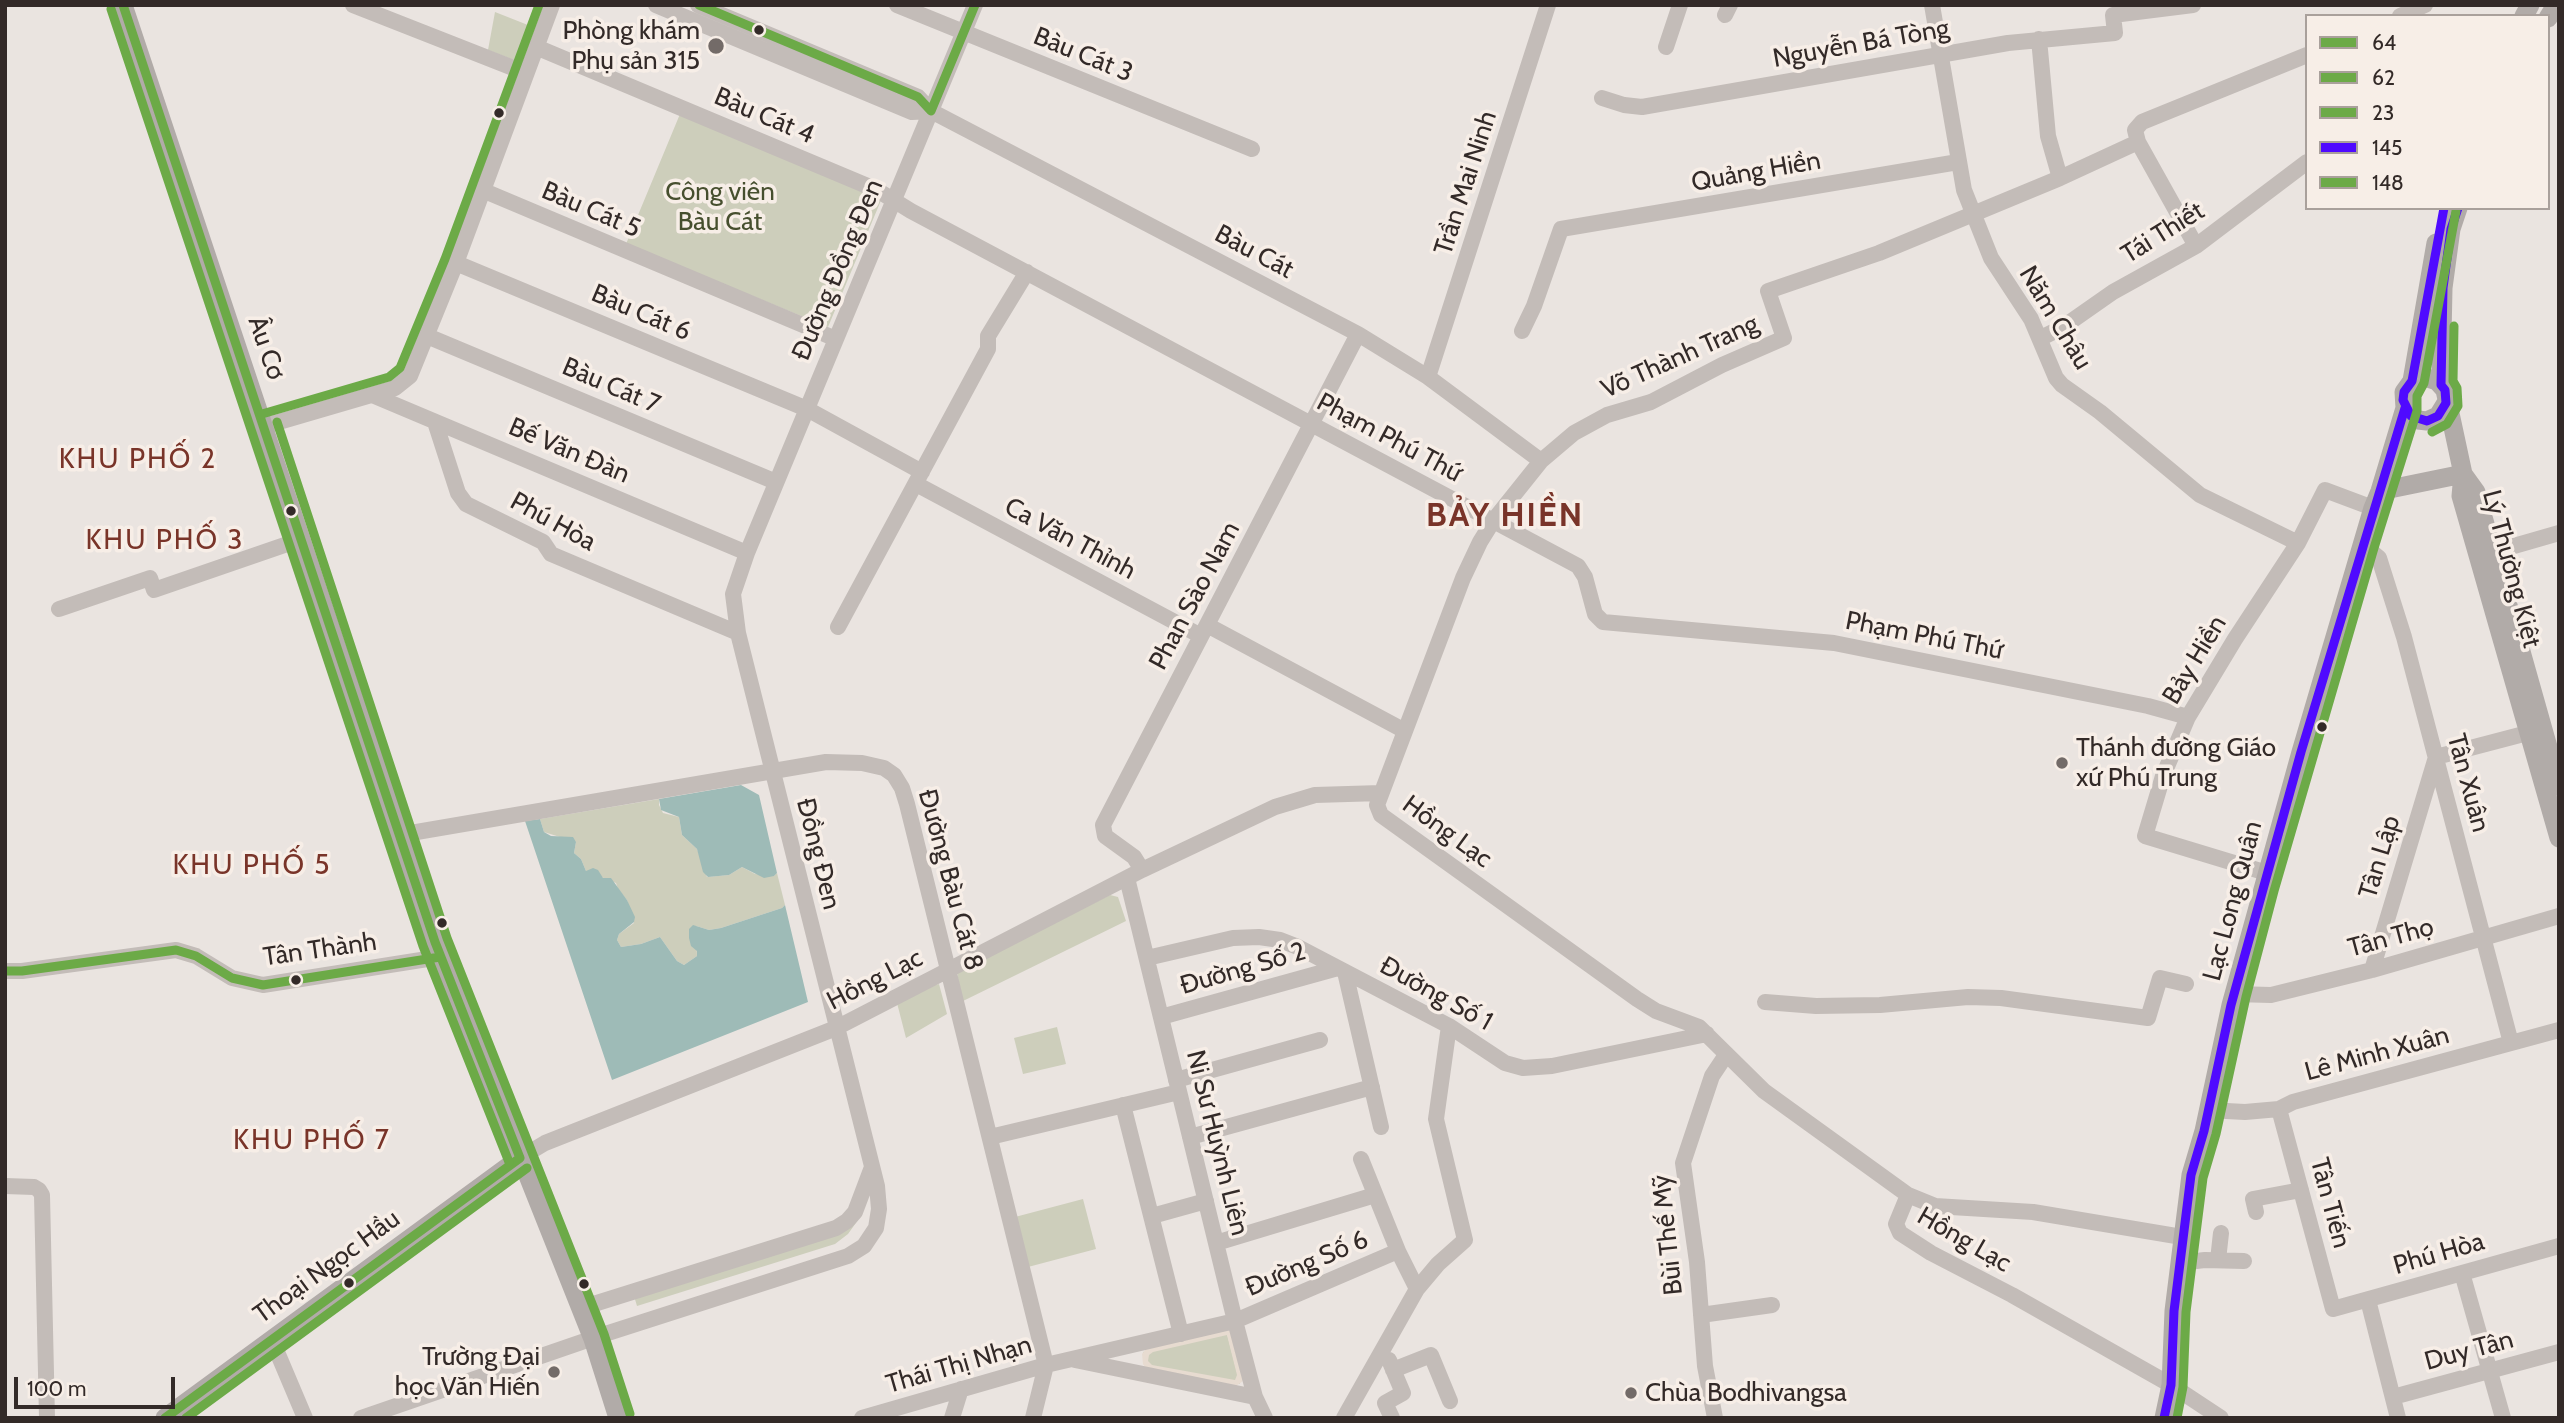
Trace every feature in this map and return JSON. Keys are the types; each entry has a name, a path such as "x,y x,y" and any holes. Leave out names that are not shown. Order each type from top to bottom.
{"main road":[{"name":"Âu Cơ","path":"123,5 440,957 593,1339 618,1418"},
{"path":"2412,381 2431,378 2444,394 2438,416 2427,421 2411,416 2405,408 2404,392 2412,381 2432,263 2445,210"},
{"name":"Lý Thường Kiệt","path":"2457,210 2451,229 2442,288 2444,394 2463,474 2461,496 2536,730 2559,786"},
{"name":"Lạc Long Quân","path":"2164,1418 2171,1385 2174,1311 2192,1175 2234,994 2362,544 2405,408"},
{"path":"2376,500 2463,474"},
{"name":"Lý Thường Kiệt","path":"2463,474 2476,492 2493,552 2559,838"},
{"name":"Thoại Ngọc Hầu","path":"165,1418 520,1157"}],"street":[{"path":"353,5 526,73"},
{"path":"265,426 395,388 405,382 412,372 456,263 552,5"},
{"name":"Bàu Cát","path":"656,5 918,97 931,111 1358,334 1428,377 1541,461"},
{"name":"Bàu Cát","path":"698,5 753,37"},
{"name":"Bàu Cát 3","path":"897,5 1252,149"},
{"name":"Đường Đồng Đen","path":"747,553 975,5"},
{"name":"Trần Mai Ninh","path":"1428,377 1548,5"},
{"path":"1666,47 1680,5"},
{"name":"Năm Châu","path":"1932,5 1962,183 1991,258 2031,319 2041,338 2052,371 2063,385 2100,412 2200,495 2298,543"},
{"name":"Nguyễn Bá Tòng","path":"1602,98 1624,106 1642,107 2039,39 2115,33 2113,15 2193,5"},
{"path":"2405,14 2425,5"},
{"path":"2039,39 2048,136 2060,178"},
{"name":"Bàu Cát 4","path":"536,47 866,186 894,201"},
{"path":"2196,246 2138,142 2135,130 2142,122 2305,56"},
{"name":"Võ Thành Trang","path":"1381,793 1463,578 1493,521 1541,461 1574,433 1607,415 1651,401 1722,365 1784,338 1768,291 1879,253 2060,178 2138,142"},
{"name":"Quảng Hiền","path":"1522,331 1534,306 1561,229 1958,162"},
{"name":"Tái Thiết","path":"2041,338 2063,327 2113,292 2196,246 2305,164"},
{"name":"Bàu Cát 5","path":"482,191 836,339"},
{"name":"Phạm Phú Thứ","path":"894,201 1578,566 1585,577 1595,614 1606,623 1834,643 2148,706 2188,717"},
{"name":"Bàu Cát 6","path":"456,263 807,409 919,478"},
{"path":"838,627 988,349 988,336 1027,272"},
{"name":"Phan Sào Nam","path":"1134,874 1134,857 1105,836 1103,826 1358,334"},
{"name":"Bàu Cát 7","path":"427,336 776,482"},
{"name":"Bế Văn Đàn","path":"372,395 747,553"},
{"name":"Phú Hòa","path":"435,422 458,494 466,504 543,542 551,554 738,633"},
{"name":"Ca Văn Thỉnh","path":"919,478 1204,631 1405,731"},
{"name":"Bảy Hiền","path":"2267,873 2145,836 2163,776 2188,717 2298,543 2325,490 2376,500"},
{"path":"2493,552 2559,533"},
{"path":"59,610 150,578 154,590 302,539"},
{"name":"Tân Xuân","path":"2362,544 2379,558 2404,637 2511,1043"},
{"name":"Đồng Đen","path":"361,1418 848,1256 859,1250 873,1234 878,1221 879,1199 872,1167 738,633 733,594 747,553"},
{"path":"2435,757 2536,730"},
{"name":"Tân Lập","path":"2372,970 2435,757"},
{"name":"Đường Bàu Cát 8","path":"399,835 772,771 849,761 877,766 894,775 906,798 1046,1365"},
{"name":"Hồng Lạc","path":"520,1157 545,1143 836,1028 1134,874 1249,818 1294,800 1331,793 1381,793 1377,807 1381,815 1645,1004 1656,1011 1694,1024 1764,1091 1909,1195 1896,1224 1900,1233 1931,1253 2171,1385 2221,1418"},
{"name":"Ni Sư Huỳnh Liên","path":"1134,874 1147,958 1161,1017 1235,1321 1255,1396 1265,1418"},
{"name":"Tân Thọ","path":"2234,994 2271,995 2372,970 2559,916"},
{"name":"Đường Số 1","path":"1147,958 1233,939 1259,937 1293,944 1448,1026 1506,1063 1528,1069 1707,1034"},
{"name":"Tân Thành","path":"5,971 176,950 191,953 232,978 263,985 440,957"},
{"path":"1342,970 1381,1127"},
{"name":"Đường Số 2","path":"1161,1017 1342,970"},
{"path":"1765,1002 1816,1006 1880,1005 2001,998 2148,1018 2160,978 2186,984"},
{"path":"1343,1418 1417,1289 1438,1264 1465,1240 1436,1119 1448,1026"},
{"name":"Lê Minh Xuân","path":"2208,1110 2245,1112 2279,1109 2293,1102 2559,1030"},
{"path":"990,1137 1123,1105 1320,1040"},
{"name":"Bùi Thế Mỹ","path":"1715,1418 1705,1366 1697,1262 1683,1163 1712,1076 1726,1055"},
{"path":"1190,1137 1372,1087"},
{"path":"1123,1105 1181,1334"},
{"name":"Tân Tiến","path":"2279,1109 2333,1309"},
{"path":"1361,1159 1398,1251 1417,1289"},
{"path":"580,1308 836,1228 847,1222 855,1212 872,1167"},
{"path":"5,1186 34,1187 41,1195 47,1418"},
{"path":"2256,1212 2253,1199 2301,1190"},
{"path":"1216,1242 1375,1195"},
{"path":"1909,1195 1935,1206 2033,1212 2182,1237"},
{"path":"1152,1216 1206,1201"},
{"path":"2218,1260 2221,1233"},
{"name":"Phú Hòa","path":"2333,1309 2559,1245"},
{"name":"Đường Số 6","path":"1235,1321 1398,1251"},
{"path":"2179,1263 2244,1261"},
{"path":"2462,1273 2503,1418"},
{"path":"631,1292 641,1323"},
{"path":"2368,1300 2398,1418"},
{"path":"1701,1315 1772,1305"},
{"name":"Thái Thị Nhạn","path":"862,1418 1046,1365 1235,1321"},
{"path":"272,1340 305,1418"},
{"path":"1384,1349 1404,1394 1385,1403 1392,1418"},
{"name":"Duy Tân","path":"2393,1397 2559,1352"},
{"path":"1393,1370 1431,1355 1450,1401"},
{"name":"Thái Thị Nhạn","path":"1070,1359 1255,1396"},
{"path":"1033,1418 1046,1365"},
{"path":"952,1418 961,1389"}],"green space":[{"path":"495,12 533,27 519,62 488,50"},
{"name":"Công viên Bàu Cát","path":"680,114 882,198 828,327 626,244"},
{"path":"659,799 663,813 679,817 682,835 697,849 707,877 729,875 742,867 755,874 774,876 777,873 785,905 721,928 709,930 696,926 697,956 684,965 677,961 660,937 621,947 617,940 619,934 634,923 627,900 616,883 586,871 581,859 574,853 576,842 544,832 540,819"},
{"path":"1110,895 1118,897 1126,921 961,1002 957,970"},
{"path":"939,984 947,1014 906,1038 897,1003"},
{"path":"1057,1027 1066,1064 1023,1074 1014,1038"},
{"path":"1083,1199 1096,1249 1028,1267 1015,1217"},
{"path":"858,1220 848,1234 835,1244 637,1306 634,1296"},
{"path":"1226,1330 1240,1384 1143,1364 1143,1352"}],"shaded area":[{"path":"1229,1330 1243,1381 1236,1386 1145,1367 1142,1354 1146,1349","holes":["1227,1335 1237,1375 1235,1380 1152,1365 1148,1361 1149,1355"]}],"water":[{"path":"741,785 759,795 777,873 764,878 742,867 729,875 708,877 703,872 697,849 682,835 679,817 661,810 659,799"},
{"path":"540,819 544,832 551,836 573,837 576,842 574,853 581,859 586,871 593,868 598,870 603,878 611,878 627,900 635,917 634,922 619,934 617,940 621,947 660,937 677,961 684,965 697,956 689,938 689,929 693,925 709,930 721,928 785,905 808,1002 612,1080 525,821"}],"transit line":[{"name":"64","path":"123,5 435,942 520,1158 165,1418"},
{"name":"23","path":"262,414 389,377 400,368 445,259 539,5"},
{"name":"64","path":"699,5 918,97 931,111 975,5"},
{"name":"62","path":"111,9 423,946 509,1162"},
{"name":"145","path":"2444,210 2412,381 2404,392 2403,400 2411,416 2427,421 2438,416 2446,403 2445,390 2441,385 2443,288 2451,229 2457,210"},
{"name":"148","path":"2177,1418 2183,1387 2186,1312 2203,1178 2274,891 2417,411 2417,396 2424,383 2456,211"},
{"name":"148","path":"2432,432 2447,424 2458,406 2457,388 2453,381 2454,326"},
{"name":"145","path":"2164,1418 2171,1385 2174,1311 2191,1175 2204,1131 2231,1005 2301,752 2405,408"},
{"name":"23","path":"277,422 447,938 604,1334 630,1414"},
{"name":"64","path":"5,971 176,950 196,956 232,978 263,985 440,957"},
{"name":"62","path":"186,1418 527,1168"}],"place":[{"name":"Phòng khám Phụ sản 315","path":"716,46"},
{"name":"Thánh đường Giáo xứ Phú Trung","path":"2062,763"},
{"name":"Trường Đại học Văn Hiến","path":"554,1372"},
{"name":"Chùa Bodhivangsa","path":"1631,1393"}],"district":[{"name":"KHU PHỐ 2","path":"138,460"},
{"name":"BẢY HIỀN","path":"1505,516"},
{"name":"KHU PHỐ 3","path":"165,541"},
{"name":"KHU PHỐ 5","path":"252,866"},
{"name":"KHU PHỐ 7","path":"312,1141"}]}
